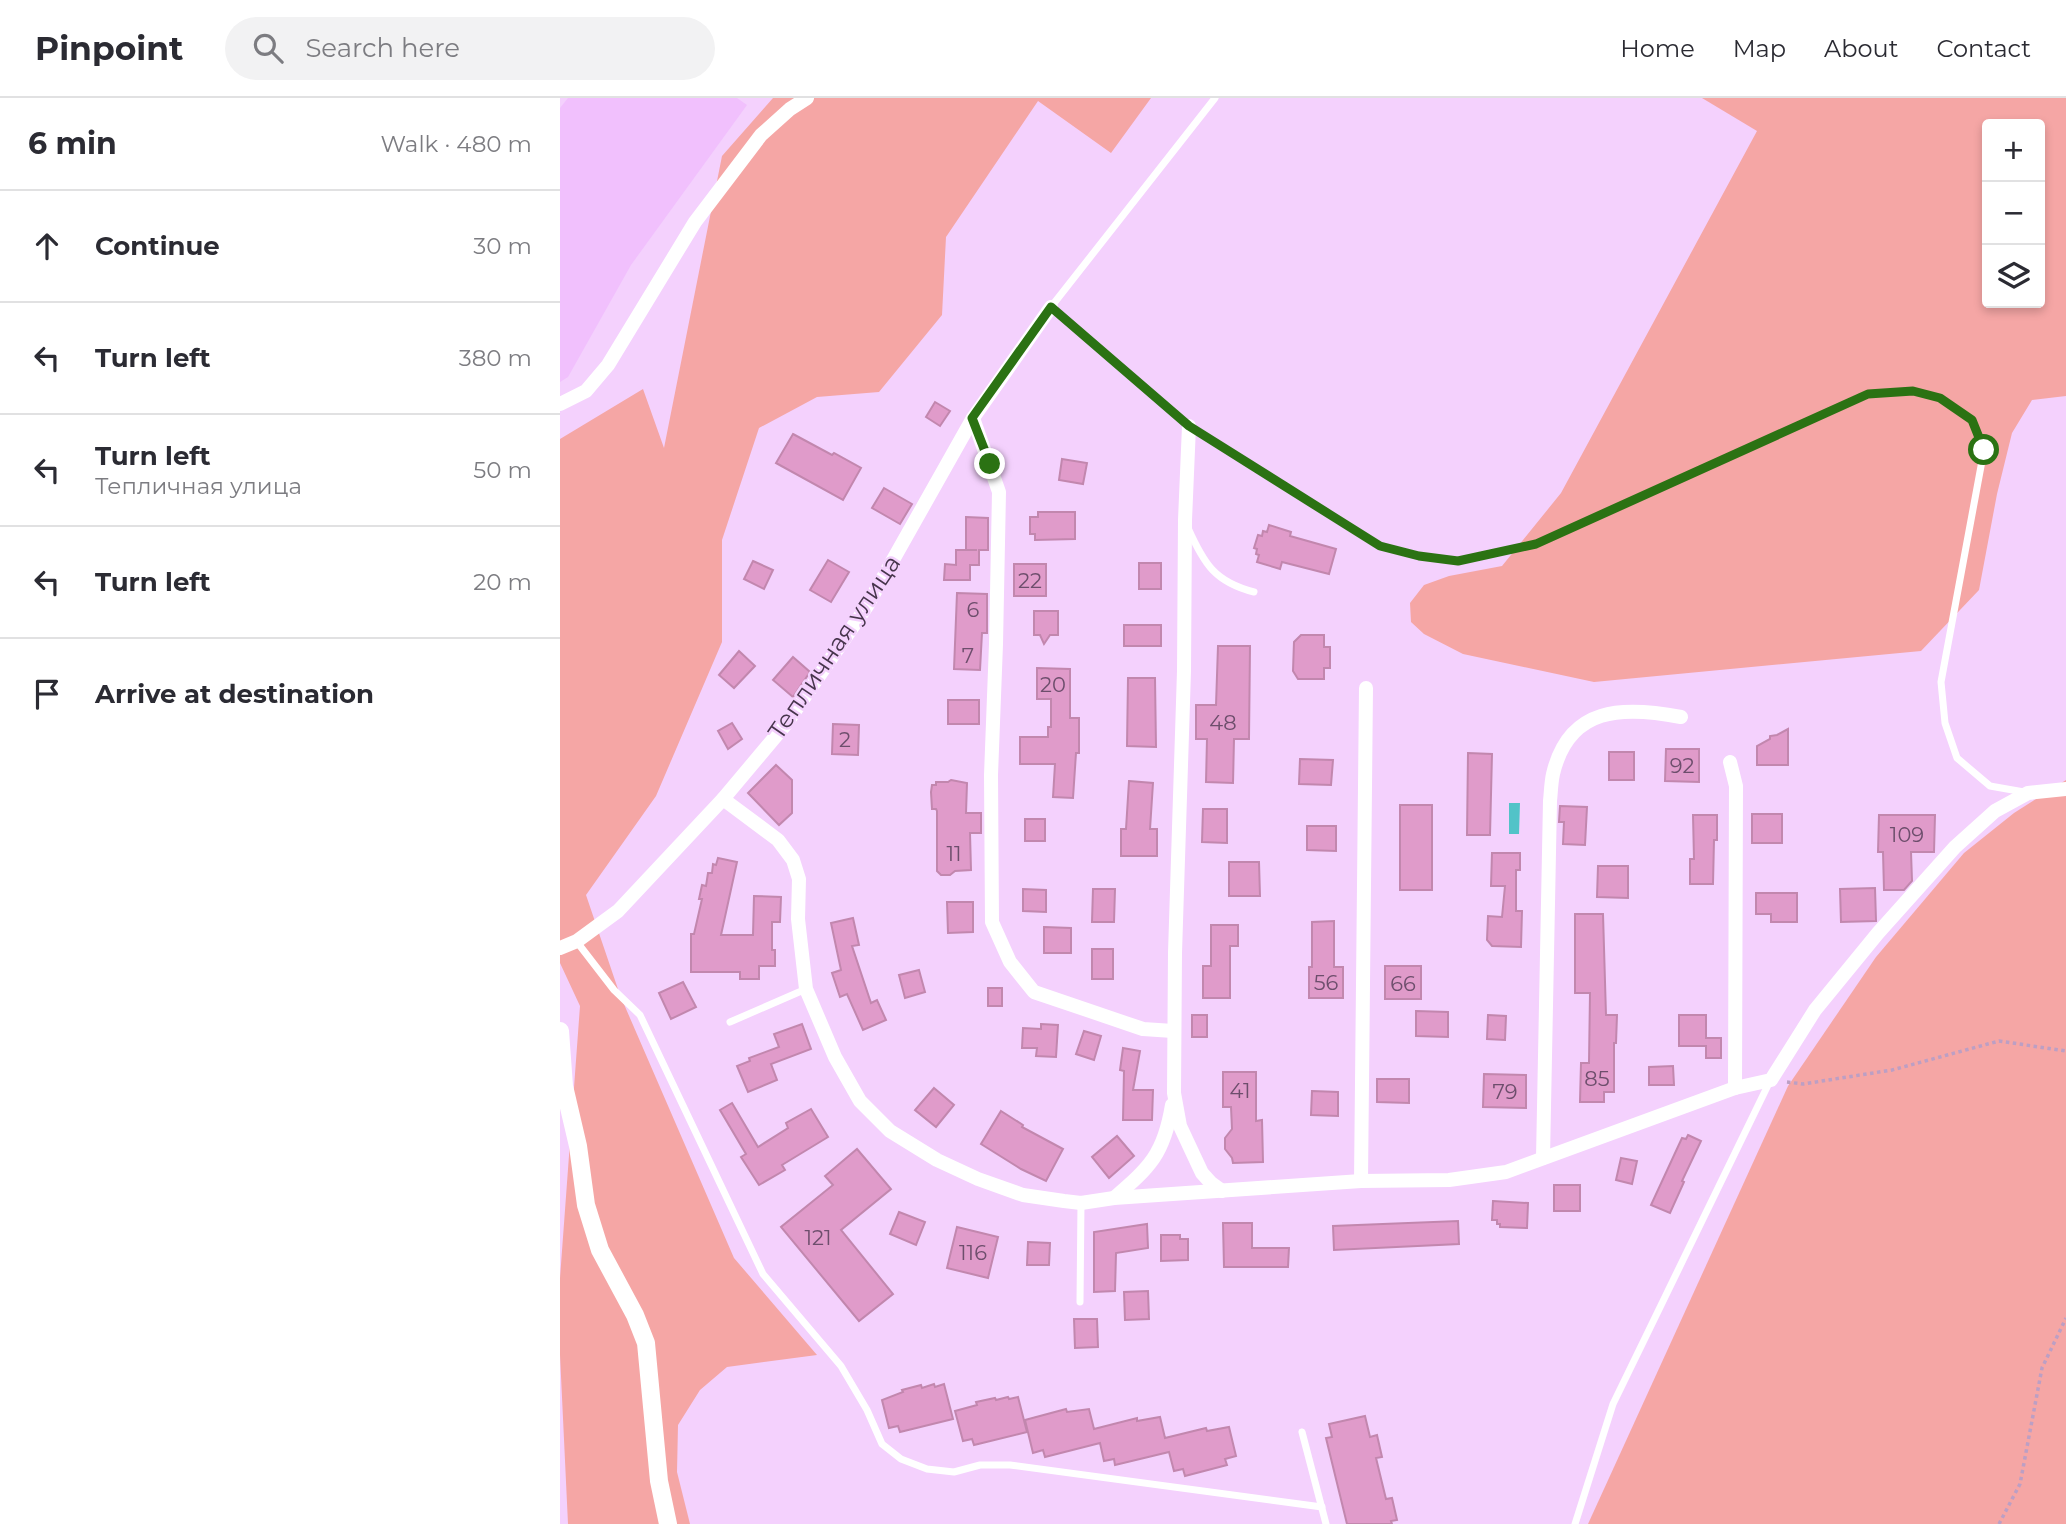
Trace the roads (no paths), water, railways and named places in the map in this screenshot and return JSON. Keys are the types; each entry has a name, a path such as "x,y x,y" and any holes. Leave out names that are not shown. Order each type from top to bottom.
{"street":[{"path":"560,404 586,391 608,365 695,222 761,135 807,98"},
{"name":"Тепличная улица","path":"568,945 618,911 723,799 786,724 867,606 972,418 1051,307"},
{"path":"972,418 999,492 991,775 992,922 1010,962 1034,992 1143,1029 1173,1031"},
{"path":"1189,426 1173,1031 1174,1093 1180,1126 1202,1173 1222,1191"},
{"path":"1361,1181 1366,688"},
{"path":"1543,1158 1550,802 1553,774 1564,745 1582,723 1627,710 1681,717"},
{"path":"1730,762 1737,786 1735,1088"},
{"path":"723,799 778,840 793,860 799,879 798,919 806,989 835,1057 859,1101 890,1131 937,1160 978,1179 1023,1195 1082,1203 1114,1198 1361,1181 1449,1180 1506,1172 1735,1088 1771,1080 1815,1010 1886,923 1955,847 1995,811 2028,793 2066,789"},
{"path":"560,1031 564,1086 578,1146 586,1205 600,1250 635,1315 646,1343 659,1480 668,1524"},
{"path":"1114,1198 1150,1166 1162,1146 1174,1093"}],"lane":[{"path":"1215,98 1051,307 1189,426 1380,546 1419,556 1458,561 1536,544 1868,394 1913,391 1940,398 1972,420 1984,450 1941,682 1945,723 1957,758 1990,786 2028,793"},
{"path":"1185,520 1201,558 1214,572 1236,587 1254,592"},
{"path":"568,945 639,1015 763,1274 842,1366 867,1410 882,1444 901,1459 927,1469 954,1472 980,1465 1010,1465 1322,1507"},
{"path":"730,1022 806,989"},
{"path":"1575,1524 1613,1404 1771,1080"},
{"path":"1080,1302 1082,1203"},
{"path":"1302,1432 1326,1524"}]}
